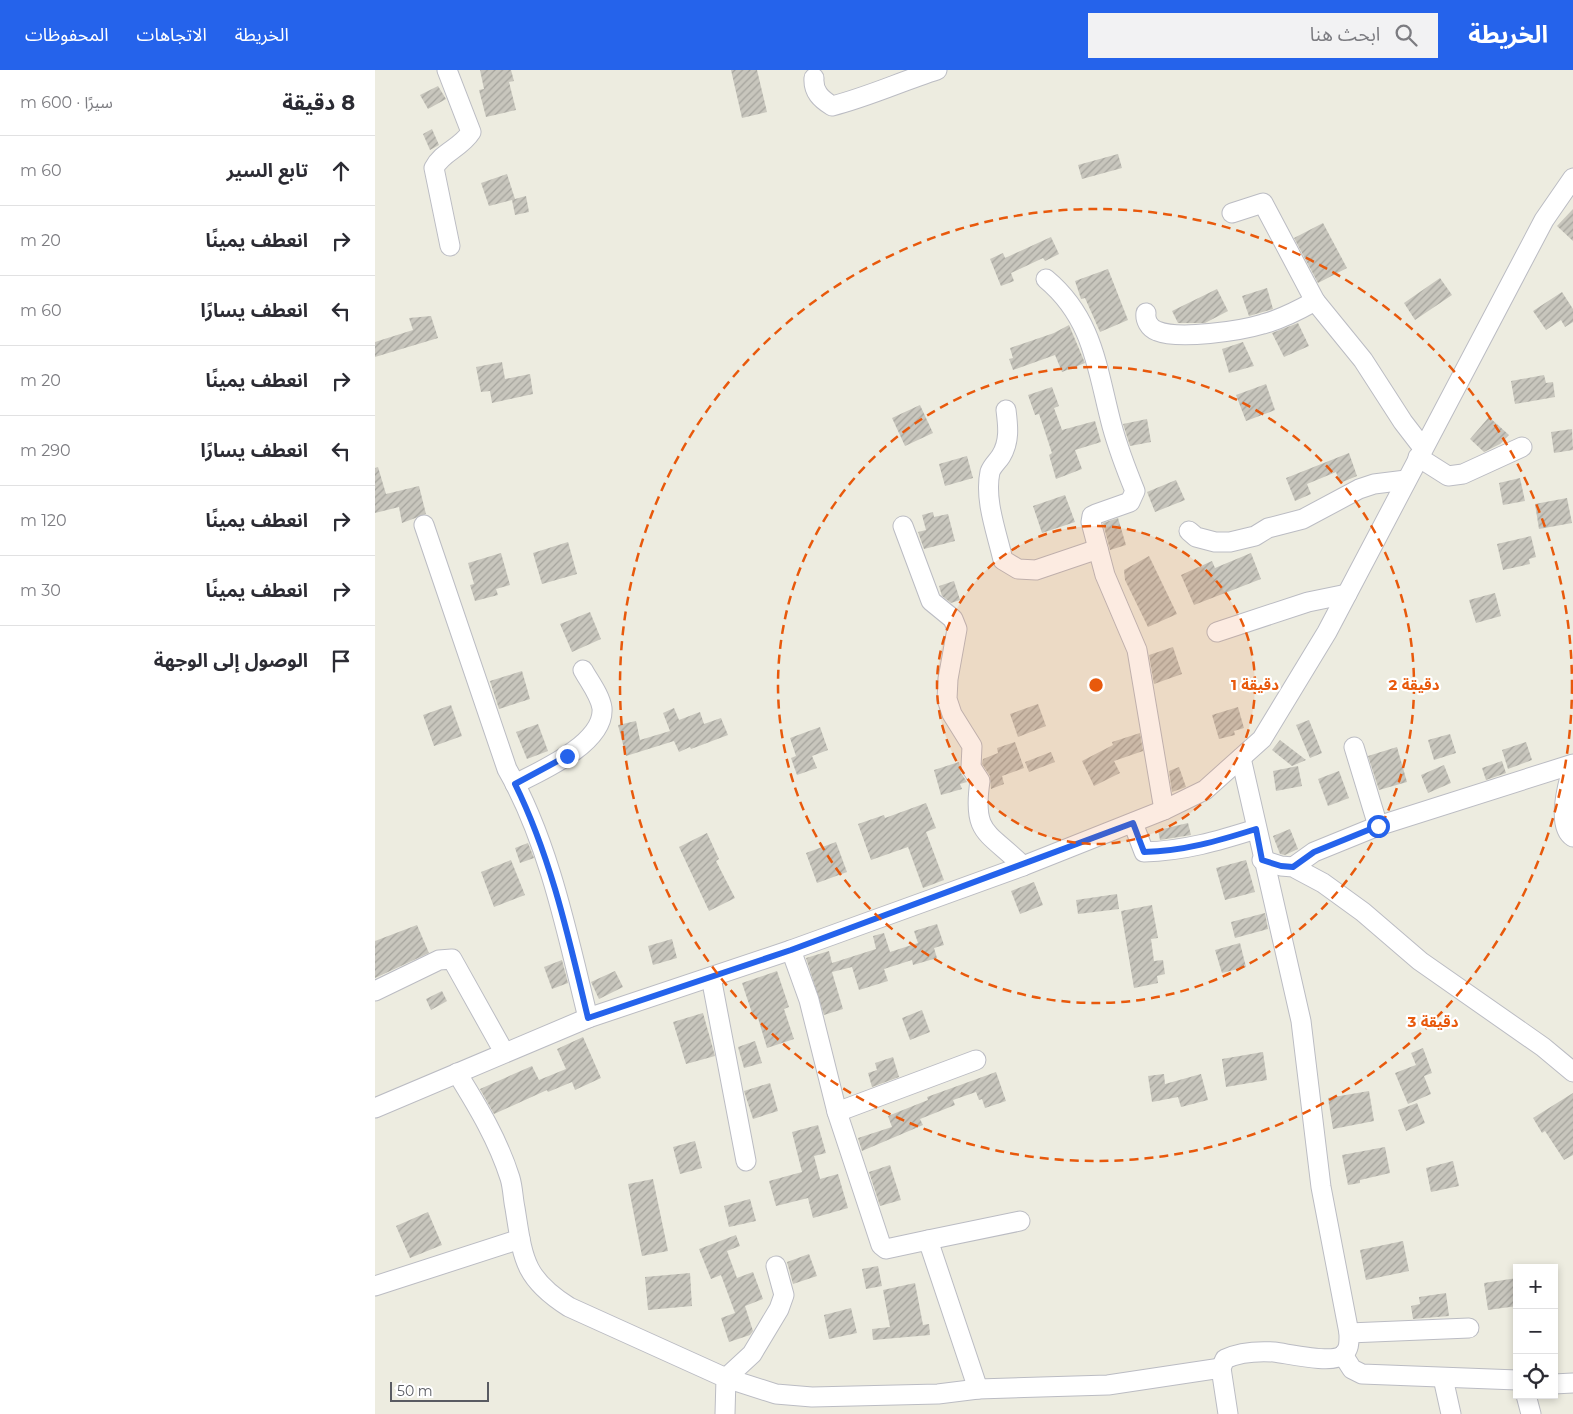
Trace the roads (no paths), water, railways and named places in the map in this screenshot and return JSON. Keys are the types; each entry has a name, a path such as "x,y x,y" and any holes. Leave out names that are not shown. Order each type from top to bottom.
{"street":[{"path":"447,70 471,132 459,145 438,160 435,168 450,246"},
{"path":"814,78 813,85 819,97 832,106 855,100 896,83 937,70"},
{"path":"375,1108 588,1018 791,950 1023,866 1133,823 1205,790 1262,739 1327,632 1544,220 1573,178"},
{"path":"1232,213 1263,203 1315,301 1363,360 1421,453 1448,476 1463,474 1522,447"},
{"path":"1046,279 1073,306 1085,330 1098,363 1123,463 1135,491 1130,502 1091,516 1091,522 1105,574 1137,650 1164,810"},
{"path":"1145,313 1149,325 1156,331 1183,334 1227,332 1275,320 1315,301"},
{"path":"1006,410 1009,428 1007,441 1001,456 991,470 988,496 1003,560 1017,569 1037,570 1097,549"},
{"path":"1189,531 1196,537 1215,542 1230,542 1255,536 1268,528 1303,519 1359,489 1374,484 1406,480"},
{"path":"424,525 482,701 507,769 530,818 563,916 588,1018"},
{"path":"903,526 931,601 953,619 957,629 948,679 947,699 951,714 972,746 971,767 980,781 978,818 985,832 1001,844 1023,866"},
{"path":"1217,632 1308,602 1347,594"},
{"path":"515,784 567,756 597,730 602,720 602,706 583,670"},
{"path":"1354,747 1378,826"},
{"path":"1228,1414 1221,1368 1225,1359 1236,1353 1273,1352 1333,1360 1343,1355 1348,1348 1349,1333 1321,1187 1301,1021 1262,860 1241,758"},
{"path":"1293,867 1314,852 1378,826 1573,765"},
{"path":"1573,765 1567,786 1564,824 1568,834 1573,837"},
{"path":"1133,823 1144,852 1172,851 1207,845 1256,829"},
{"path":"1262,860 1281,866 1293,867 1323,884 1363,912 1419,961 1543,1047 1573,1072"},
{"path":"791,950 809,1000 837,1112 881,1245 886,1249 1020,1221"},
{"path":"375,990 439,960 452,960 504,1052"},
{"path":"711,977 745,1160"},
{"path":"837,1112 976,1060"},
{"path":"457,1073 491,1129 511,1179 525,1261 534,1279 550,1295 577,1311 726,1378 776,1394 812,1397 938,1394 978,1388 1108,1385 1221,1368"},
{"path":"375,1286 520,1239"},
{"path":"928,1240 978,1388"},
{"path":"725,1414 726,1378 752,1354 779,1309 784,1295 776,1266"},
{"path":"1349,1333 1469,1328"},
{"path":"1343,1355 1352,1369 1362,1374 1513,1380"},
{"path":"1443,1378 1451,1414"},
{"path":"1558,1384 1573,1383"},
{"path":"1527,1399 1531,1414"}]}
